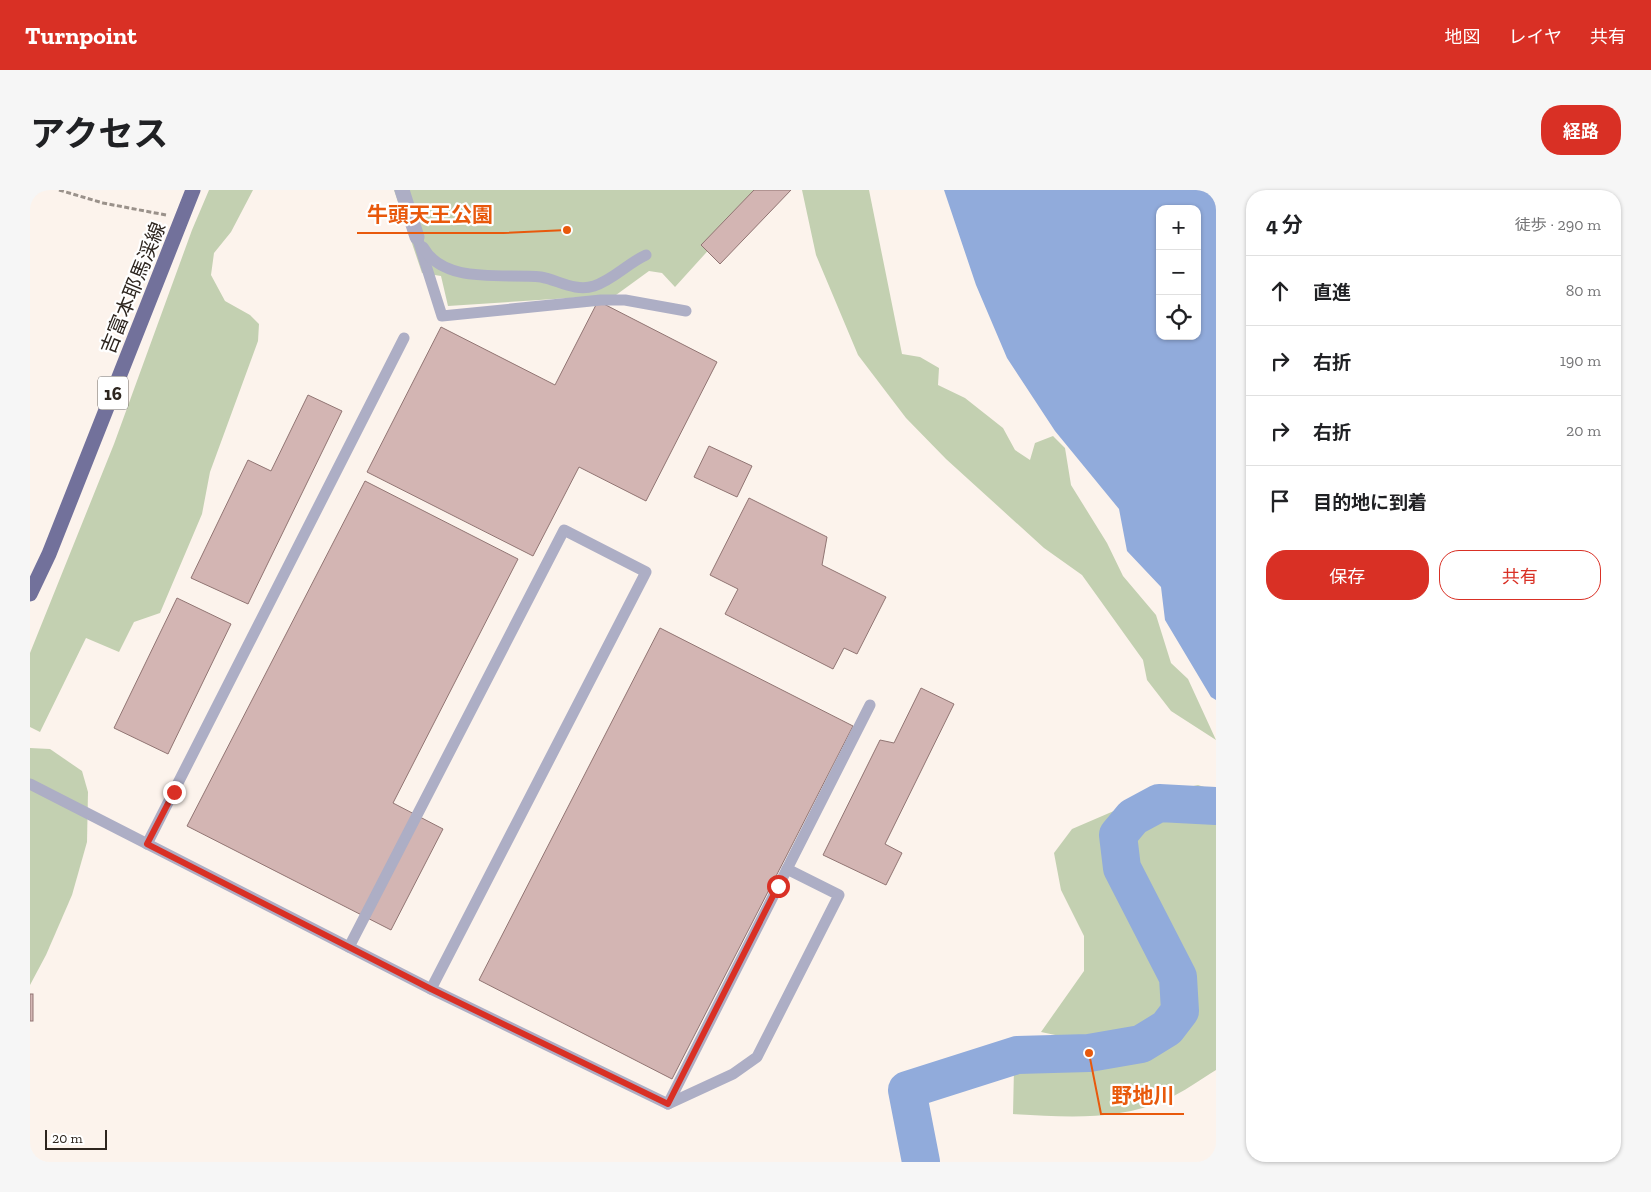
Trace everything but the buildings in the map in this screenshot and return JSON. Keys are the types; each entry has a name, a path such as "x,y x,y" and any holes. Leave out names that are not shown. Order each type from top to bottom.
{"main road":[{"name":"吉富本耶馬渓線","path":"30,594 49,554 193,190"}],"street":[{"path":"402,190 417,237"}],"lane":[{"path":"417,237 426,253 434,261 443,267 457,272 541,278 581,288 603,282 629,263 646,255"},
{"path":"417,237 442,316 601,300 626,300 686,311"},
{"path":"147,844 404,338"},
{"path":"349,947 564,530 646,572 431,989"},
{"path":"668,1104 870,705"},
{"path":"30,784 431,989 668,1104"},
{"path":"668,1104 733,1074 757,1057 839,895 787,869"}],"path":[{"path":"60,190 103,203 182,218"}],"green space":[{"path":"209,190 253,190 231,232 214,253 211,275 225,301 250,315 259,324 258,341 210,472 202,514 160,613 134,622 119,652 86,638 40,732 30,727 30,653 114,444 192,230"},
{"path":"394,190 763,190 675,287 662,273 649,271 616,295 448,306 441,276 422,273"},
{"path":"802,190 869,190 902,354 920,357 939,368 938,385 965,398 1003,428 1015,450 1030,460 1035,443 1053,436 1065,448 1071,485 1107,543 1123,576 1156,615 1171,663 1188,679 1216,740 1171,711 1147,680 1143,660 1082,575 1044,548 946,459 906,418 858,355 816,255"},
{"path":"30,748 50,749 82,771 88,792 87,842 72,895 46,955 30,985"},
{"path":"1198,785 1216,791 1216,1070 1185,1090 1147,1107 1091,1116 1013,1114 1014,1068 1060,1036 1041,1032 1084,971 1084,936 1061,890 1054,853 1072,829 1151,795"}],"water":[{"path":"944,190 1216,190 1216,700 1211,697 1165,620 1161,587 1127,551 1119,509 1055,431 1007,358 976,285"}],"waterway":[{"path":"921,1162 907,1090 1017,1055 1089,1053 1141,1044 1167,1028 1180,1011 1178,977 1122,868 1118,835 1133,817 1159,803 1216,806"}],"place":[{"name":"牛頭天王公園","path":"567,230"},
{"name":"野地川","path":"1089,1053"}],"route":[{"path":"174,792 147,844 431,989 668,1104 778,886"}]}
